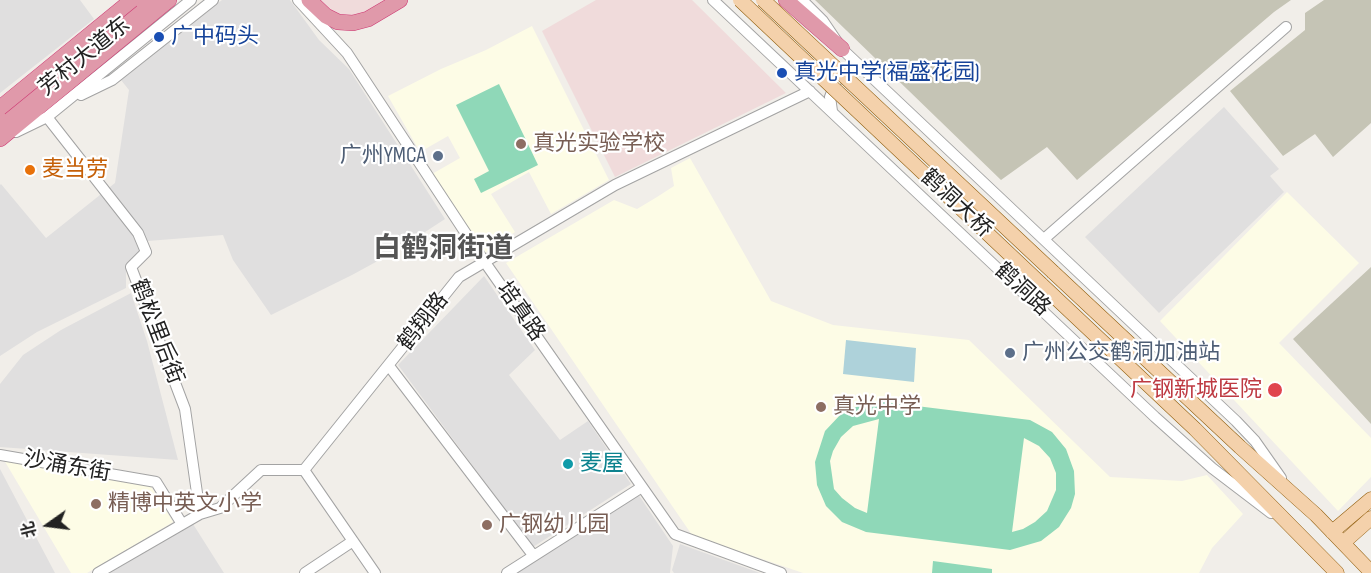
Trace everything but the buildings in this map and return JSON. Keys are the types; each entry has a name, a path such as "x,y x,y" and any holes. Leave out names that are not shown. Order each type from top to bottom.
{"highway":[{"path":"0,108 132,0"},
{"name":"芳村大道东","path":"0,124 150,0"},
{"name":"芳村大道东","path":"0,139 42,113 169,0"},
{"path":"307,0 332,20 353,23 368,19 400,0"},
{"path":"786,0 842,49"}],"main road":[{"name":"鹤洞大桥","path":"740,0 1195,429 1299,535"},
{"name":"鹤洞大桥","path":"764,0 1290,492"},
{"path":"1290,492 1371,572"},
{"path":"1332,532 1371,499"},
{"path":"1343,543 1371,518"},
{"name":"鹤洞路","path":"1299,535 1337,573"}],"street":[{"name":"芳村大道东","path":"42,113 62,105 191,0"},
{"path":"62,105 112,80 213,0"},
{"name":"培真路","path":"307,0 347,53 484,261 675,534 781,573"},
{"name":"鹤洞路","path":"713,0 1155,417 1212,468 1299,535"},
{"path":"802,0 823,21 842,49 1255,441 1290,492"},
{"path":"1044,239 1286,27"},
{"path":"832,112 830,97 837,79 848,70 865,70"},
{"name":"鹤翔路","path":"304,470 459,277 615,185 810,91"},
{"name":"鹤松里后街","path":"42,113 138,233 146,252 131,267 185,409 200,514"},
{"path":"389,366 533,555"},
{"name":"沙涌东街","path":"0,455 156,482 182,524"},
{"path":"98,573 200,514 220,508 261,470 304,470 375,573"},
{"path":"507,573 642,487"},
{"path":"305,573 353,541"}],"shaded area":[{"path":"0,0 80,0 94,19 0,93"},
{"path":"222,0 290,0 319,40 349,69 445,219 396,251 271,315 233,260 223,235 148,241 126,269 126,288 37,332 0,356 0,185 46,238 115,183 129,90 121,80"},
{"path":"318,0 390,0 368,13 342,19 330,12"},
{"path":"596,0 692,0 786,93 615,177 542,31"},
{"path":"815,0 1291,0 1077,180 1047,147 1001,180"},
{"path":"1324,0 1371,0 1371,123 1333,157 1315,134 1283,156 1230,91 1305,30 1305,13"},
{"name":"真光实验学校","path":"532,26 609,180 551,214 529,172 491,194 515,232 482,255 432,174 460,158 448,136 420,152 388,96"},
{"path":"1224,107 1279,169 1270,176 1284,192 1159,313 1085,237"},
{"name":"真光中学","path":"690,158 771,301 833,325 969,340 1110,477 1182,481 1207,475 1243,514 1212,548 1199,573 803,573 692,535 506,263 614,200 637,209 674,186 671,168"},
{"name":"广钢新城医院","path":"1287,192 1359,263 1279,343 1371,438 1371,477 1338,511 1160,321"},
{"path":"1371,267 1371,424 1293,339"},
{"path":"484,276 535,350 509,375 560,440 588,421 631,484 533,547 398,365"},
{"path":"131,293 147,341 178,460 0,447 0,384 23,355 61,330"},
{"name":"精博中英文小学","path":"4,460 150,485 173,522 87,573 71,573"},
{"path":"0,469 55,573 0,573"},
{"path":"638,494 673,546 670,573 514,573"},
{"path":"193,524 224,573 109,573"},
{"path":"680,544 760,573 674,573 672,570"}],"green space":[{"path":"499,84 538,165 481,193 474,179 489,171 456,105"},
{"path":"884,402 1030,420 1052,432 1066,449 1074,471 1075,494 1071,508 1059,527 1041,541 1010,550 866,532 842,522 826,506 817,485 815,462 825,431 841,414 862,404","holes":["879,419 867,513 855,508 834,489 830,461 841,437 853,426","1024,438 1039,446 1050,458 1056,473 1056,490 1047,511 1035,522 1012,532"]},
{"path":"933,561 992,569 992,573 932,573"}],"water":[{"path":"846,340 916,348 914,382 843,374"}],"place":[{"name":"广中码头","path":"159,37"},
{"name":"真光中学(福盛花园)","path":"782,73"},
{"name":"真光实验学校","path":"521,144"},
{"name":"广州YMCA","path":"438,156"},
{"name":"麦当劳","path":"30,170"},
{"name":"广州公交鹤洞加油站","path":"1010,353"},
{"name":"广钢新城医院","path":"1275,390"},
{"name":"真光中学","path":"821,407"},
{"name":"麦屋","path":"568,464"},
{"name":"精博中英文小学","path":"96,504"},
{"name":"广钢幼儿园","path":"487,525"}],"district":[{"name":"白鹤洞街道","path":"443,250"}]}
